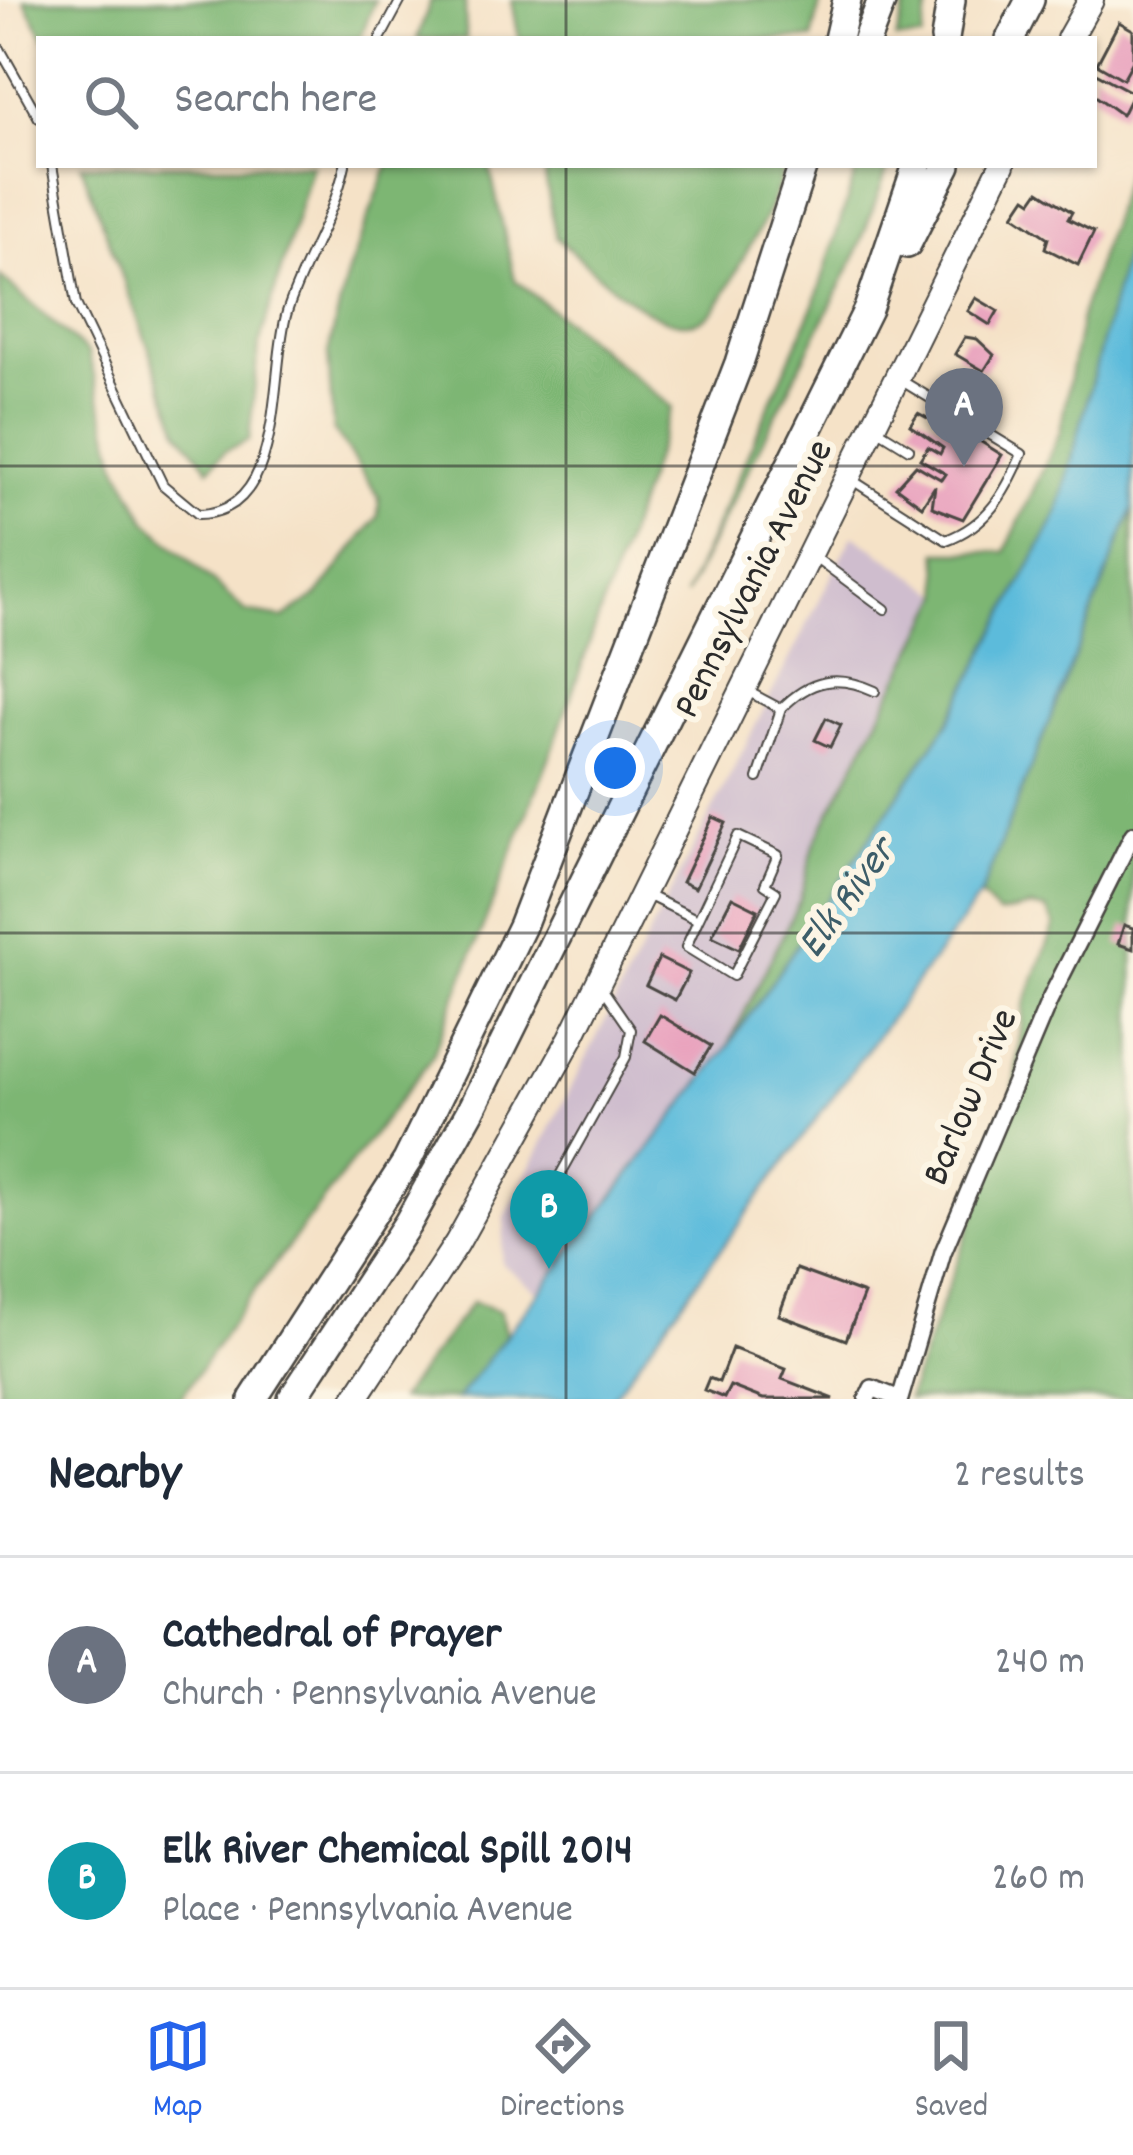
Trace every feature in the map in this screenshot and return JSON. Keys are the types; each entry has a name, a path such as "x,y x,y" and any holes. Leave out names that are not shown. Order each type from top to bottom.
{"highway":[{"path":"839,36 847,0"},
{"path":"868,36 882,0"},
{"path":"945,36 951,0"},
{"path":"1012,36 1030,0"},
{"path":"739,363 802,168"},
{"path":"253,1399 407,1161 475,1027 547,861 816,168"},
{"path":"868,309 915,168"},
{"path":"292,1399 397,1241 471,1110 868,309 945,168"}],"main road":[{"path":"1071,36 1091,0"},
{"name":"Pennsylvania Avenue","path":"355,1399 457,1244 598,982 1001,168"}],"street":[{"name":"Barlow Drive","path":"900,1399 943,1252 1049,1001 1133,834"},
{"path":"868,1399 872,1388 900,1399"}],"lane":[{"path":"382,36 401,0"},
{"path":"0,49 36,113"},
{"path":"52,168 66,268 100,359 141,432 163,485 198,514 211,514 242,499 261,469 287,313 344,168"},
{"path":"848,477 946,540 973,530 1007,485 1022,454 898,379"},
{"path":"874,427 908,449"},
{"path":"810,554 885,609"},
{"path":"758,778 781,710 799,691 845,678 875,691"},
{"path":"742,688 781,710"},
{"path":"739,836 778,854 765,885 776,892 733,976 686,947 698,920 739,836"},
{"path":"640,892 698,920"},
{"path":"544,1204 626,1058 632,1030 598,982"}],"shaded area":[{"path":"853,534 942,595 815,842 800,900 727,1048 539,1293 501,1263 505,1217"}],"green space":[{"path":"24,0 375,0 361,36 43,36"},
{"path":"431,0 465,0 466,36 418,36"},
{"path":"512,0 821,0 813,36 518,36"},
{"path":"908,0 929,0 923,36 897,36"},
{"path":"1133,151 1133,222 1058,513 948,723 727,1048 800,900 815,842 942,595 938,552 1005,552 1060,432 1082,311"},
{"path":"82,168 311,168 259,345 249,440 225,451 209,469 179,430"},
{"path":"387,168 490,168 515,280 672,407 551,753 432,1057 246,1302 180,1399 0,1399 0,276 88,353 118,466 147,521 246,612 283,618 318,595 378,516 379,497 333,429 328,353 347,275"},
{"path":"544,168 783,168 771,205 724,296 703,319 666,320 646,310 556,237"},
{"path":"857,168 888,168 856,255 685,596 815,302"},
{"path":"1133,508 1133,1399 907,1399 1010,1117 1024,1006 1055,925 1047,910 1031,907 998,914 980,896"},
{"path":"472,1302 500,1311 506,1336 457,1399 399,1399"}],"water":[{"name":"Elk River","path":"1133,222 1133,508 980,896 611,1399 457,1399 727,1048 948,723 1058,513"}],"building":[{"path":"1119,22 1133,30 1133,61 1123,79 1097,64"},
{"path":"1097,74 1133,93 1122,115 1097,97"},
{"path":"1039,191 1072,212 1068,219 1094,232 1078,265 1045,248 1048,238 1014,215 1026,197 1032,201"},
{"path":"976,298 998,311 990,325 968,311"},
{"path":"965,337 977,339 994,355 984,371 955,354"},
{"path":"918,413 956,433 959,428 1002,455 963,519 932,507 935,486 922,506 896,487 916,465 942,480 946,474 920,459 928,447 940,454 943,448 910,425"},
{"path":"826,718 841,725 830,747 815,740"},
{"path":"713,817 726,823 695,888 682,882"},
{"path":"732,897 758,910 739,949 712,936"},
{"path":"1124,925 1133,928 1133,949 1118,944"},
{"path":"659,958 689,973 675,1000 646,985"},
{"path":"660,1015 711,1046 695,1072 645,1041"},
{"path":"796,1269 864,1294 846,1340 779,1315"},
{"path":"732,1348 786,1369 782,1379 834,1399 763,1399 730,1386 724,1398 704,1390 709,1378 719,1382"}],"place":[{"name":"Cathedral of Prayer","path":"964,467"},
{"name":"Elk River Chemical Spill 2014","path":"549,1269"}]}
